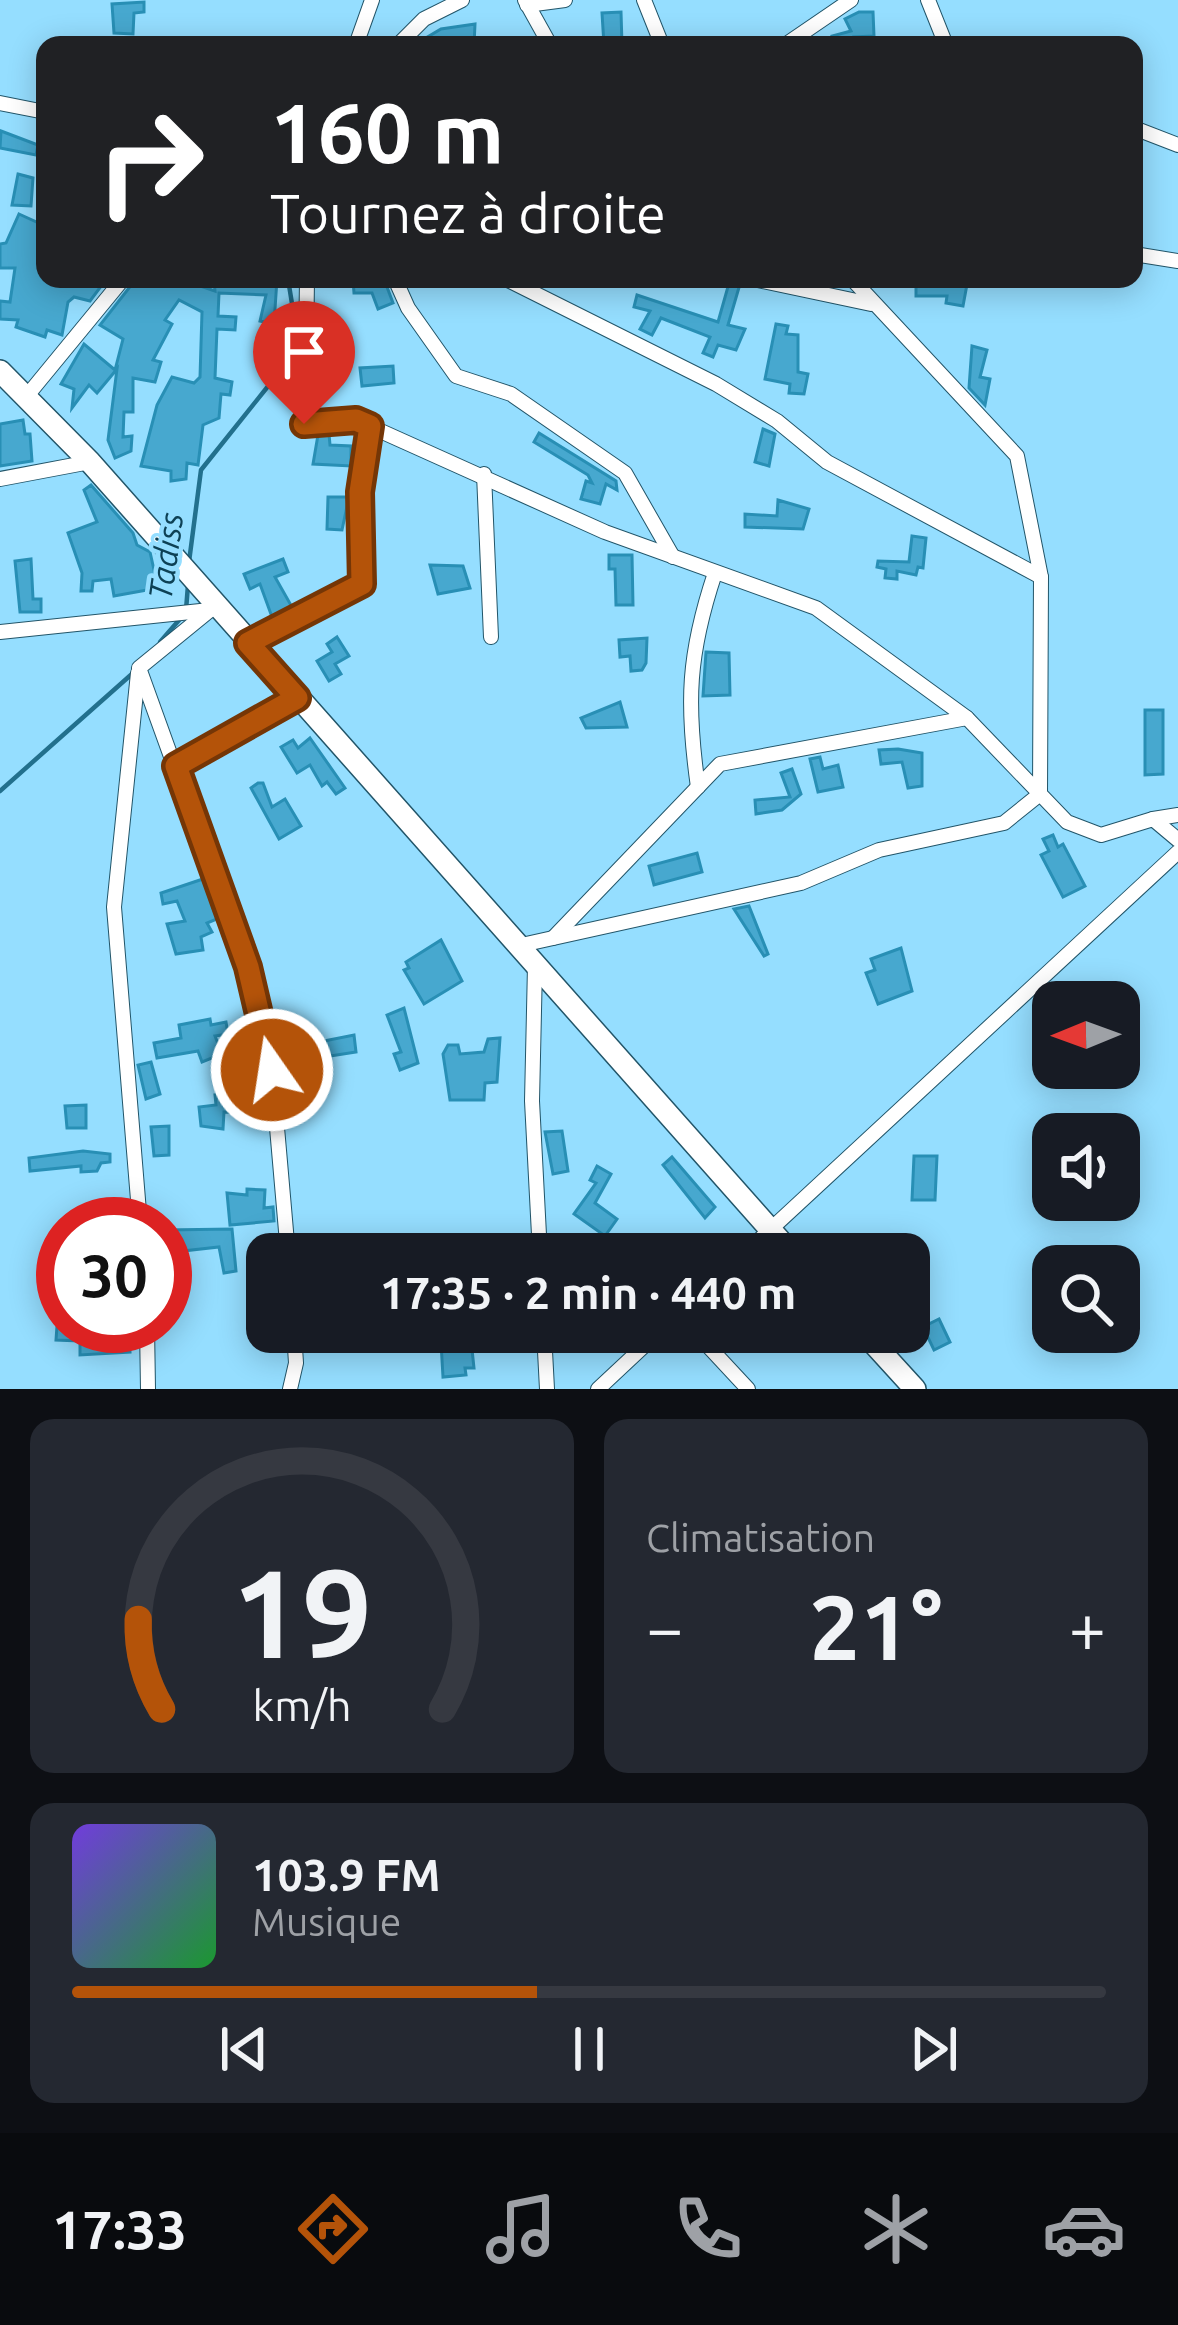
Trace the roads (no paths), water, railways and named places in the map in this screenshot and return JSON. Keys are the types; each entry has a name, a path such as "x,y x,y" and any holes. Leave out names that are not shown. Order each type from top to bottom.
{"main road":[{"path":"0,371 90,462 213,608 773,1233"},
{"path":"882,1353 915,1389"}],"street":[{"path":"359,36 373,0"},
{"path":"408,36 424,19 462,0"},
{"path":"545,36 526,3 566,0"},
{"path":"644,0 658,36"},
{"path":"798,36 851,0"},
{"path":"928,0 942,36"},
{"path":"0,103 36,110"},
{"path":"1143,131 1178,145"},
{"path":"1143,255 1178,261"},
{"path":"26,397 116,288"},
{"path":"307,288 304,424 356,420 605,532 816,608 968,718 1067,822 1100,835 1178,815"},
{"path":"399,288 456,376 511,394 626,472 673,557"},
{"path":"524,288 716,384 777,421 827,462 1041,577"},
{"path":"796,288 871,304"},
{"path":"859,288 1017,456 1041,577 1040,794"},
{"path":"248,643 362,584 360,492 370,426"},
{"path":"0,479 90,462"},
{"path":"484,474 491,637"},
{"path":"698,787 687,706 693,640 715,573"},
{"path":"0,632 213,608"},
{"path":"138,1197 113,907 139,668 213,608"},
{"path":"139,668 248,967 272,1070 286,1233"},
{"path":"176,766 297,698"},
{"path":"553,938 720,764 968,718"},
{"path":"517,946 800,883 879,850 1004,823 1040,794"},
{"path":"1153,819 1178,840"},
{"path":"767,1233 1178,852"},
{"path":"535,966 532,1101 539,1233"},
{"path":"147,1353 148,1389"},
{"path":"290,1389 295,1353"},
{"path":"545,1353 547,1389"},
{"path":"605,1387 638,1353"},
{"path":"715,1353 748,1389"}],"waterway":[{"name":"Tadiss","path":"189,562 201,470 269,385 294,316 289,288"},
{"name":"Tadiss","path":"186,610 188,585"},
{"name":"Tadiss","path":"160,642 180,619"},
{"name":"Tadiss","path":"0,791 133,673"}]}
